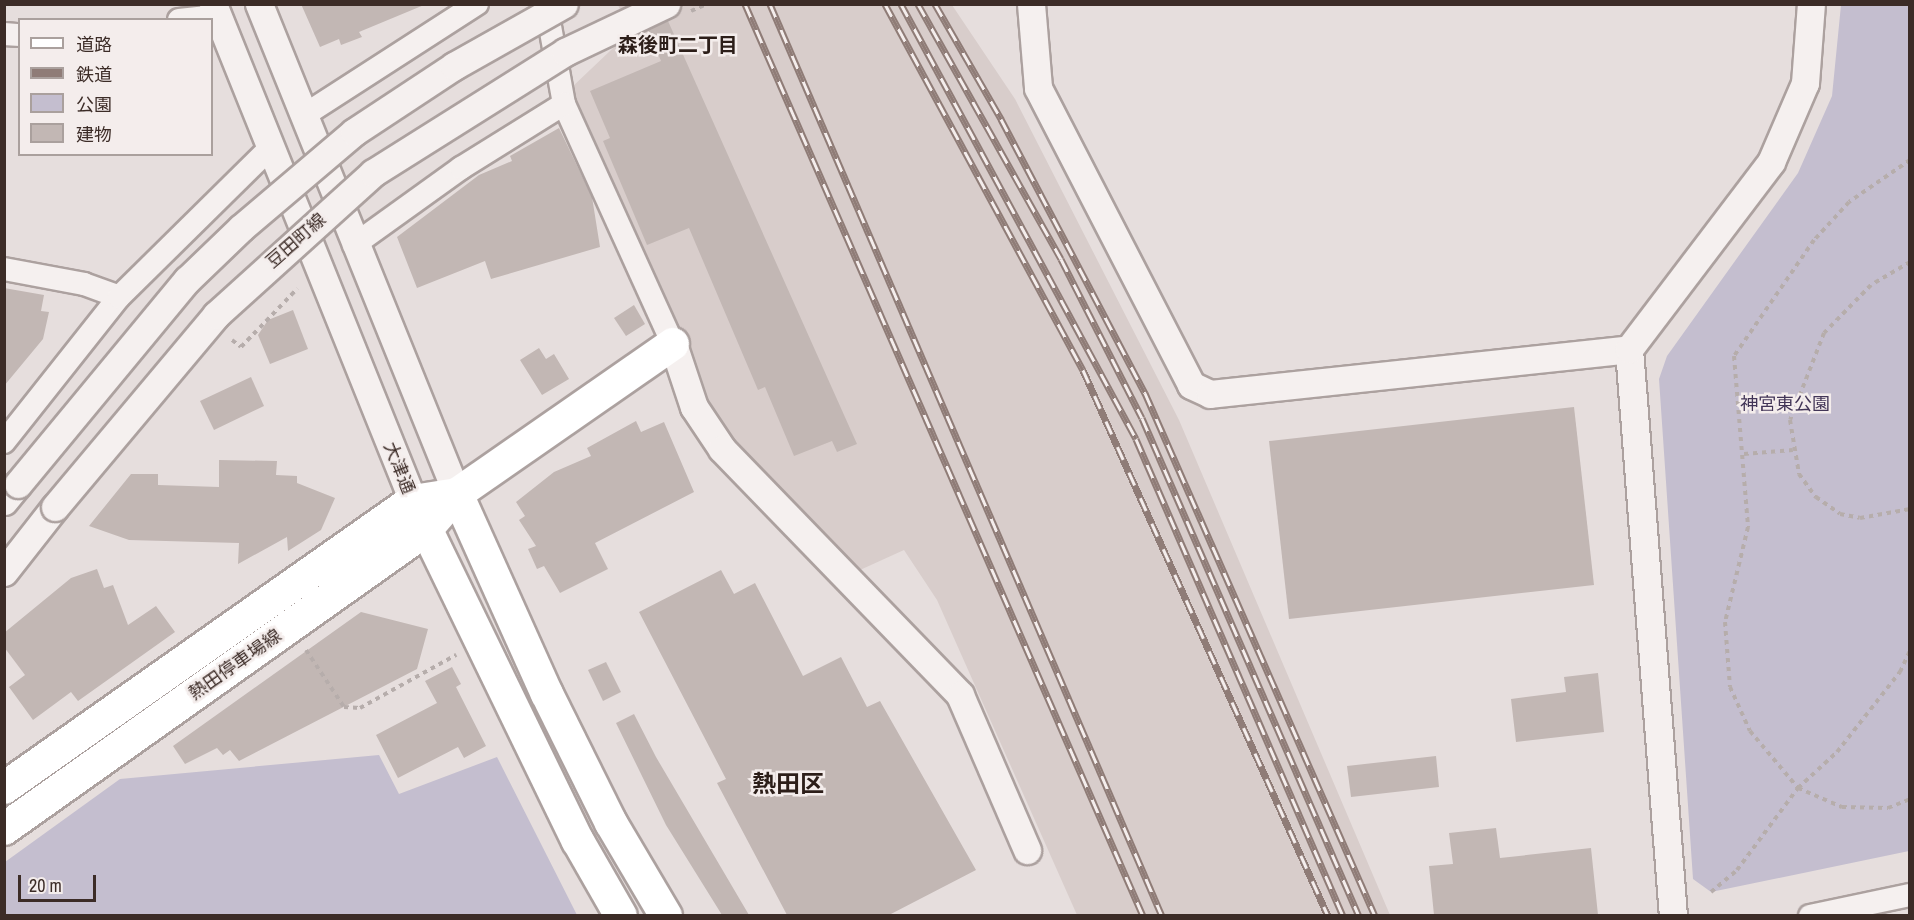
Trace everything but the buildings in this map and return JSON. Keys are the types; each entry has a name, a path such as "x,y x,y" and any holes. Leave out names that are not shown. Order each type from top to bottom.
{"main road":[{"name":"熱田停車場線","path":"4,829 426,530 457,494 673,344"},
{"name":"熱田停車場線","path":"4,788 412,501 457,494"},
{"path":"457,494 547,694 611,823 666,915"},
{"name":"大津通","path":"412,501 578,841 621,915"}],"street":[{"path":"259,4 354,245 457,494"},
{"path":"303,116 477,4"},
{"path":"546,4 564,104 673,344 694,407 722,449 960,695 1027,850"},
{"path":"11,492 166,305 241,228 354,132 454,66 564,4"},
{"path":"1031,4 1038,88 1191,385 1210,394 1629,349"},
{"path":"1673,915 1629,349 1771,162 1805,83 1811,4"},
{"name":"豆田町線","path":"4,572 55,507 216,315 373,173 565,52 676,9"},
{"path":"186,18 215,10"},
{"name":"大津通","path":"215,10 412,501"},
{"path":"354,245 461,168 564,104"},
{"path":"4,442 119,297 269,149"},
{"path":"4,268 84,284 119,297"},
{"path":"1810,915 1878,908 1910,895"}],"path":[{"path":"676,9 707,4"},
{"path":"1910,160 1849,202 1814,240 1734,356 1744,454 1748,527 1725,622 1730,687 1750,731 1798,788 1842,807 1888,808 1910,799"},
{"path":"1910,262 1871,285 1824,333 1797,392 1790,420 1793,450 1805,485 1840,514 1870,518 1910,509"},
{"path":"232,340 241,347 297,289"},
{"path":"1744,454 1793,450"},
{"path":"301,642 344,707 360,708 457,655"},
{"path":"1711,892 1737,870 1798,788 1837,752 1900,672 1910,651"}],"shaded area":[{"path":"618,5 952,5 1015,99 1179,420 1390,915 1077,915 937,600 904,550 860,570 718,424 571,88 630,32"}],"green space":[{"name":"神宮東公園","path":"1841,5 1909,5 1909,851 1711,892 1693,879 1659,379 1667,356 1798,173 1832,96"},
{"path":"379,755 399,794 497,757 577,915 5,915 5,862 120,779"}],"railway":[{"path":"745,4 1143,916"},
{"path":"770,4 1162,916"},
{"path":"885,4 1083,370 1328,916"},
{"path":"901,4 1136,439 1343,916"},
{"path":"918,4 1061,259 1142,418 1359,916"},
{"path":"935,4 1001,119 1145,393 1375,916"}],"district":[{"name":"森後町二丁目","path":"678,44"},
{"name":"熱田区","path":"788,784"}]}
